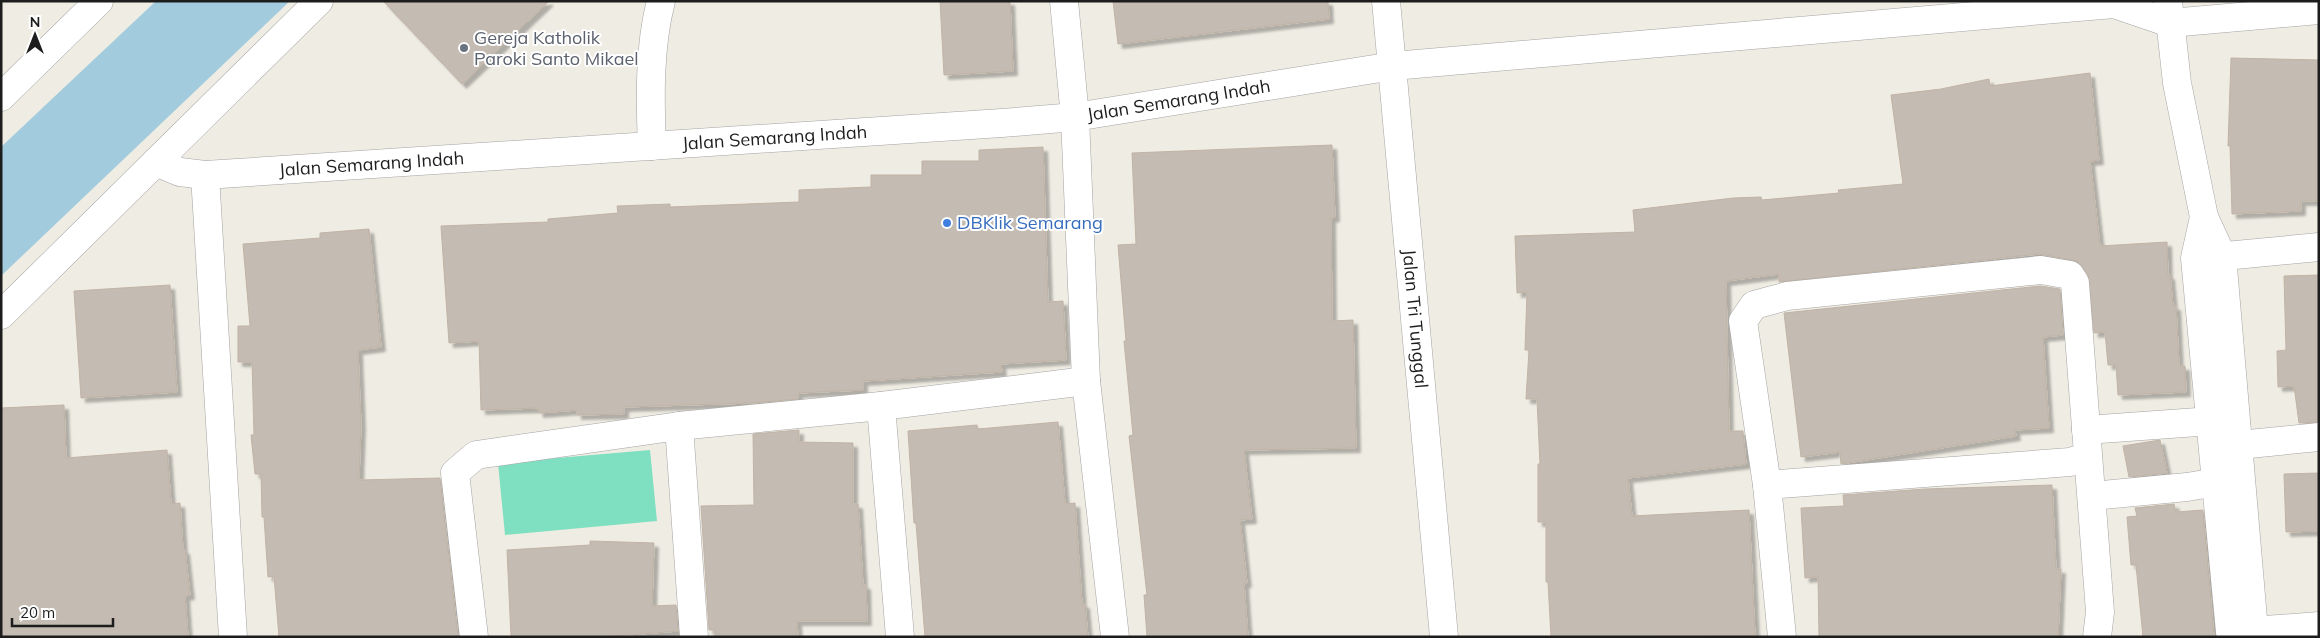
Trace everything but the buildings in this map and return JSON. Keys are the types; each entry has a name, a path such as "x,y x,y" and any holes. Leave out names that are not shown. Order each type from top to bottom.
{"street":[{"path":"1,97 99,1"},
{"path":"1,315 319,1"},
{"path":"652,146 650,108 656,23 661,1"},
{"path":"1064,1 1075,117 1086,380 1115,637"},
{"name":"Jalan Tri Tunggal","path":"1386,1 1444,637"},
{"path":"2117,2 2169,12 2319,10"},
{"name":"Jalan Semarang Indah","path":"156,162 180,172 205,175 1075,117 1393,66 2117,2"},
{"path":"2169,12 2177,83 2204,217 2222,256 2239,445 2242,634"},
{"path":"205,175 234,637"},
{"path":"2204,217 2195,258 2217,482 2242,634"},
{"path":"2195,258 2319,247"},
{"path":"1782,637 1767,485 1743,322 1754,305 1787,296 2041,270 2070,275 2075,283 2080,321 2087,457 2092,496 2100,612 2097,637"},
{"path":"474,637 455,473 476,455 679,426 881,406 1086,380"},
{"path":"881,406 900,637"},
{"path":"2086,430 2212,421"},
{"path":"679,426 694,637"},
{"path":"2239,445 2319,438"},
{"path":"1767,485 2070,462 2087,457"},
{"path":"2092,496 2217,482"},
{"path":"2242,634 2319,626"}],"green space":[{"path":"650,450 657,521 505,535 498,463"}],"water":[{"path":"156,1 290,1 1,276 1,147"}],"place":[{"name":"Gereja Katholik Paroki Santo Mikael","path":"464,48"},
{"name":"DBKlik Semarang","path":"947,223"}]}
